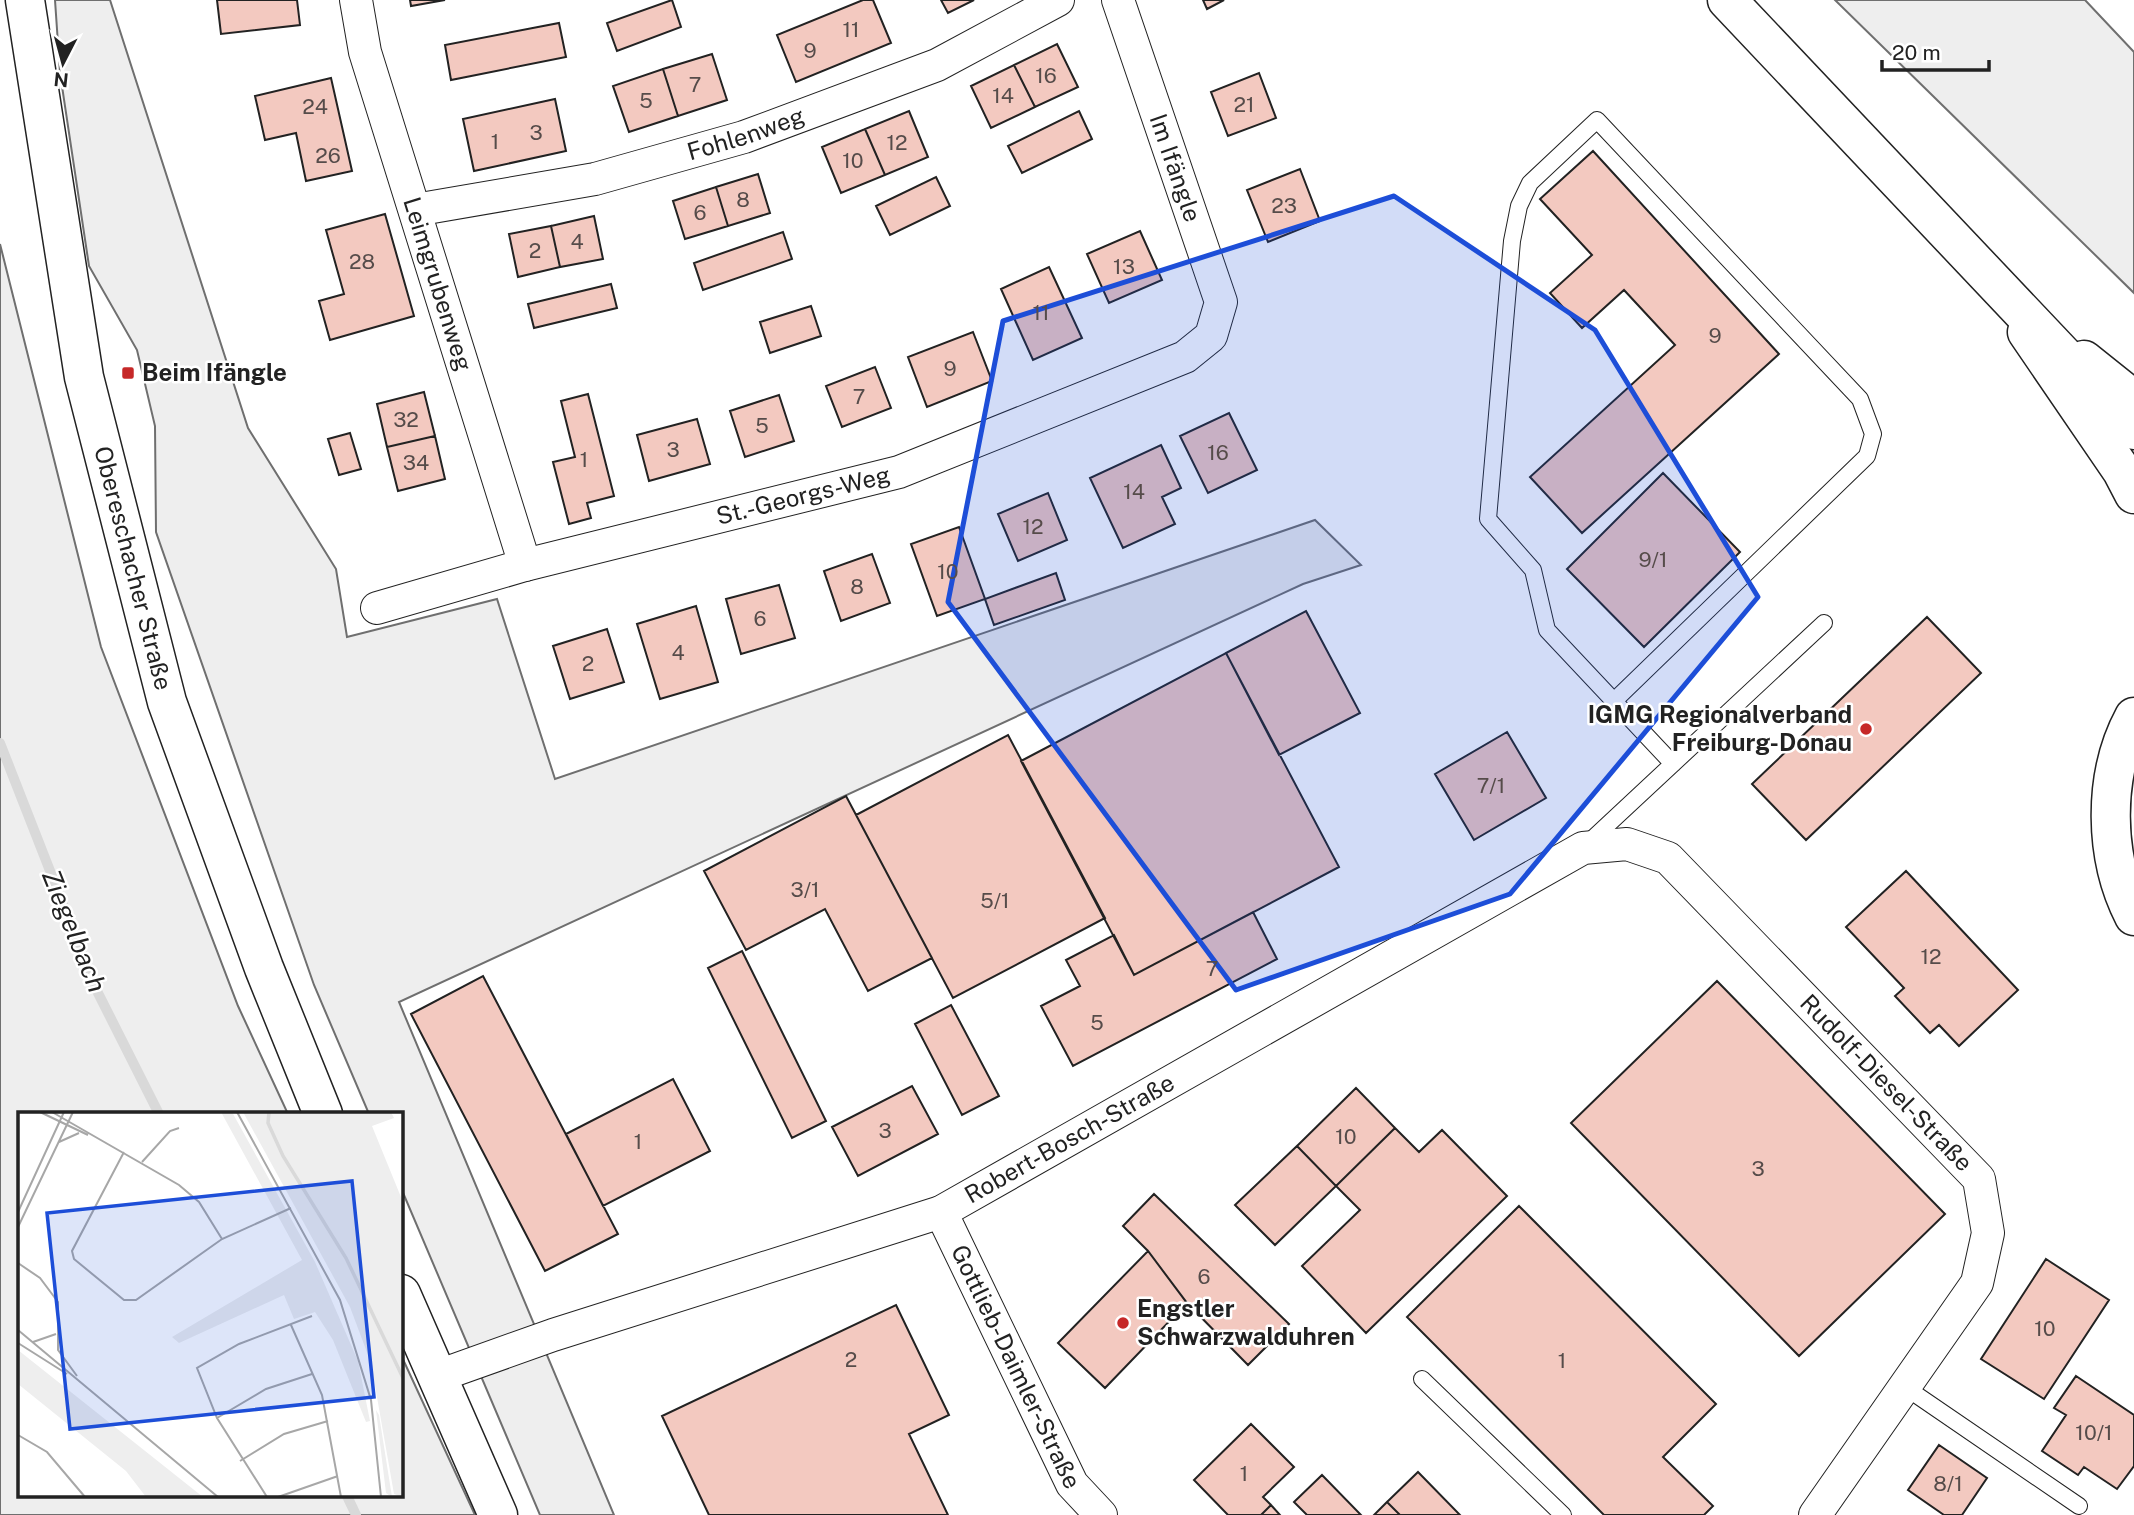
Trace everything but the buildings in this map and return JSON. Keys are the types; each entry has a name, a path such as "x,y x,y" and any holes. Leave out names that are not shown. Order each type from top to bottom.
{"main road":[{"name":"Obereschacher Straße","path":"25,0 84,377 167,702 264,968 322,1112"},
{"path":"1727,0 2001,293 2134,430"},
{"path":"2001,293 2134,400"},
{"path":"2001,293 2122,471 2134,494"},
{"path":"2134,717 2112,786 2112,839 2123,895 2134,916"},
{"path":"402,1296 498,1515"}],"street":[{"name":"Leimgrubenweg","path":"356,0 365,52 526,565"},
{"name":"Fohlenweg","path":"415,210 595,179 744,137 937,65 1058,0"},
{"name":"Im Ifängle","path":"1118,0 1221,302 1211,336"},
{"name":"St.-Georgs-Weg","path":"377,608 526,565 899,472 1185,357 1211,336"},
{"name":"Robert-Bosch-Straße","path":"438,1376 553,1335 941,1212 1583,848 1627,844 1668,858"},
{"name":"Rudolf-Diesel-Straße","path":"1668,858 1979,1179 1988,1233 1977,1283 1815,1515"},
{"name":"Gottlieb-Daimler-Straße","path":"941,1212 1072,1484 1101,1515"}],"lane":[{"path":"1614,701 1867,456 1873,434 1870,418 1860,399 1597,120 1530,183 1519,206 1513,241 1488,519 1533,570 1547,631 1673,764"},
{"path":"1583,848 1824,623"},
{"path":"1422,1379 1563,1515"},
{"path":"1905,1387 2079,1506"}],"highlighted area":[{"path":"1394,196 1595,330 1758,597 1510,894 1236,990 948,602 1003,321"}],"shaded area":[{"path":"55,0 110,0 248,428 336,569 347,637 497,599 555,779 1315,520 1361,565 1303,584 399,1002 614,1515 540,1515 402,1190 402,1112 368,1112 314,985 156,532 155,426 137,350 89,266 60,73"},
{"path":"1835,0 2085,0 2134,52 2134,293"},
{"path":"0,244 101,647 238,1006 287,1112 18,1112 18,1498 402,1498 402,1357 475,1515 0,1515"}],"waterway":[{"name":"Ziegelbach","path":"0,743 97,991 158,1112"},
{"name":"Ziegelbach","path":"348,1498 356,1515"}],"place":[{"name":"Beim Ifängle","path":"128,373"},
{"name":"IGMG Regionalverband Freiburg-Donau","path":"1866,729"},
{"name":"Engstler Schwarzwalduhren","path":"1123,1323"}]}
